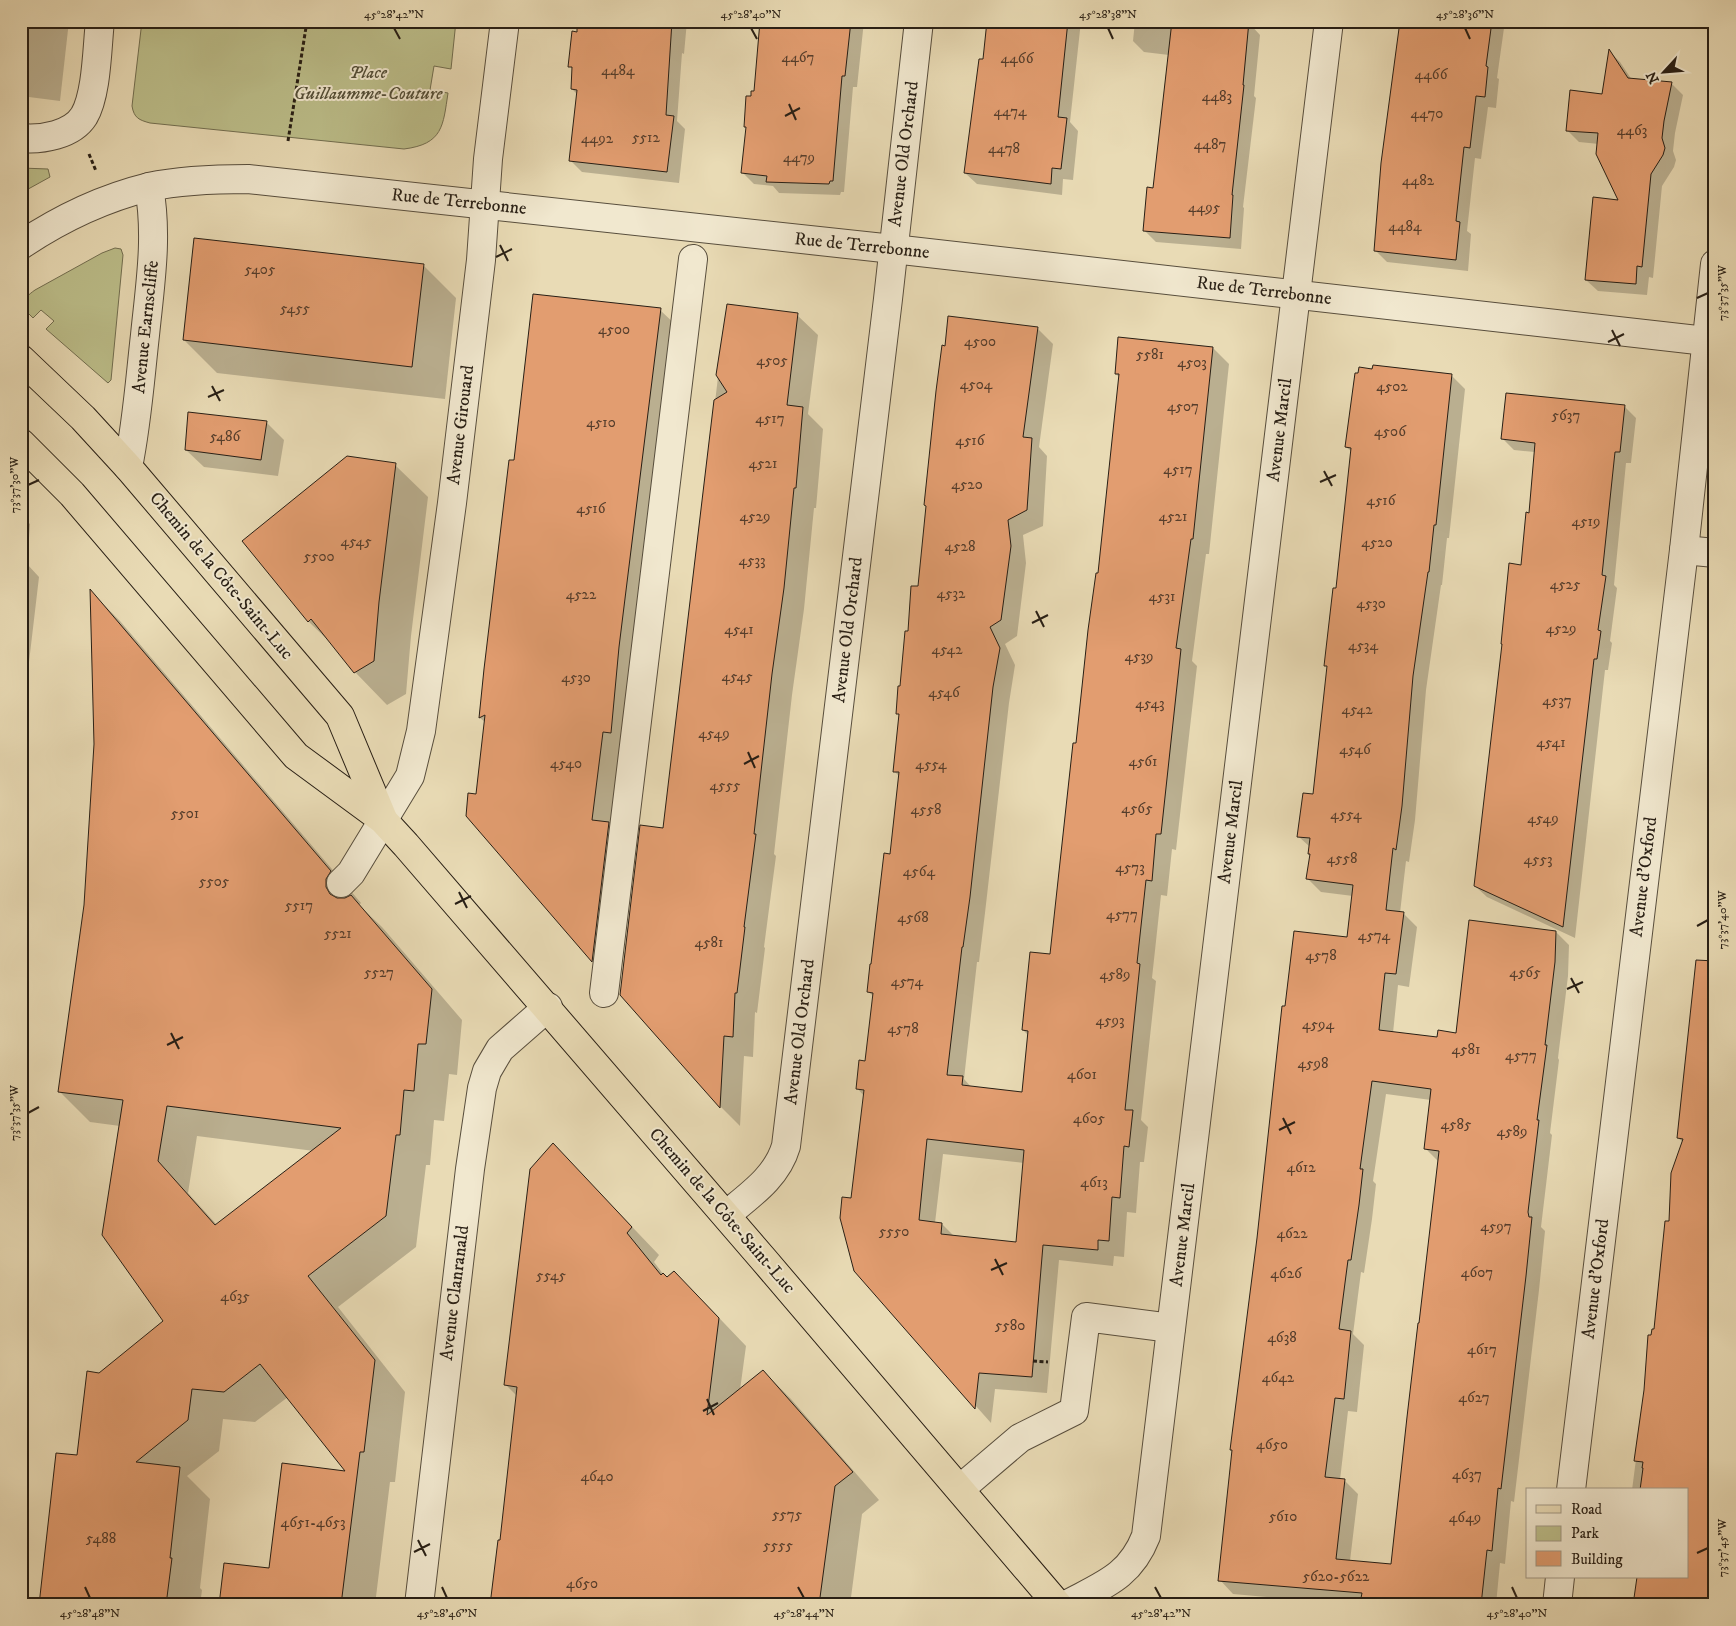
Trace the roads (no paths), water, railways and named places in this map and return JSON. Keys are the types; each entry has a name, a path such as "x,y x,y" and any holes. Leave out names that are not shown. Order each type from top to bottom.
{"main road":[{"name":"Chemin de la Côte-Saint-Luc","path":"21,359 83,418 128,467 340,716 383,820"},
{"name":"Chemin de la Côte-Saint-Luc","path":"21,443 72,494 296,756 383,820 726,1215 1058,1605"}],"street":[{"path":"21,138 41,139 56,136 83,117 93,91 100,21"},
{"name":"Avenue Girouard","path":"341,883 351,873 410,776 422,730 481,260 488,159 505,21"},
{"name":"Avenue Old Orchard","path":"726,1215 772,1174 783,1159 786,1146 888,299 919,21"},
{"name":"Avenue Marcil","path":"1066,1605 1121,1574 1135,1557 1146,1536 1329,21"},
{"name":"Rue de Terrebonne","path":"21,245 76,214 120,196 150,187 183,182 248,179 893,249 1710,342"},
{"name":"Avenue Earnscliffe","path":"128,467 136,422 154,246 150,187"},
{"path":"604,993 693,259"},
{"name":"Avenue d'Oxford","path":"1571,1488 1710,342 1715,264"},
{"path":"1684,550 1715,553"},
{"name":"Avenue Clanranald","path":"419,1605 480,1098 487,1071 500,1049 548,1008"},
{"path":"960,1489 1020,1438 1074,1411 1086,1317 1171,1328"},
{"path":"1557,1605 1560,1578"}],"park label":[{"name":"Place Guillaumme-Couture","path":"368,83"}]}
